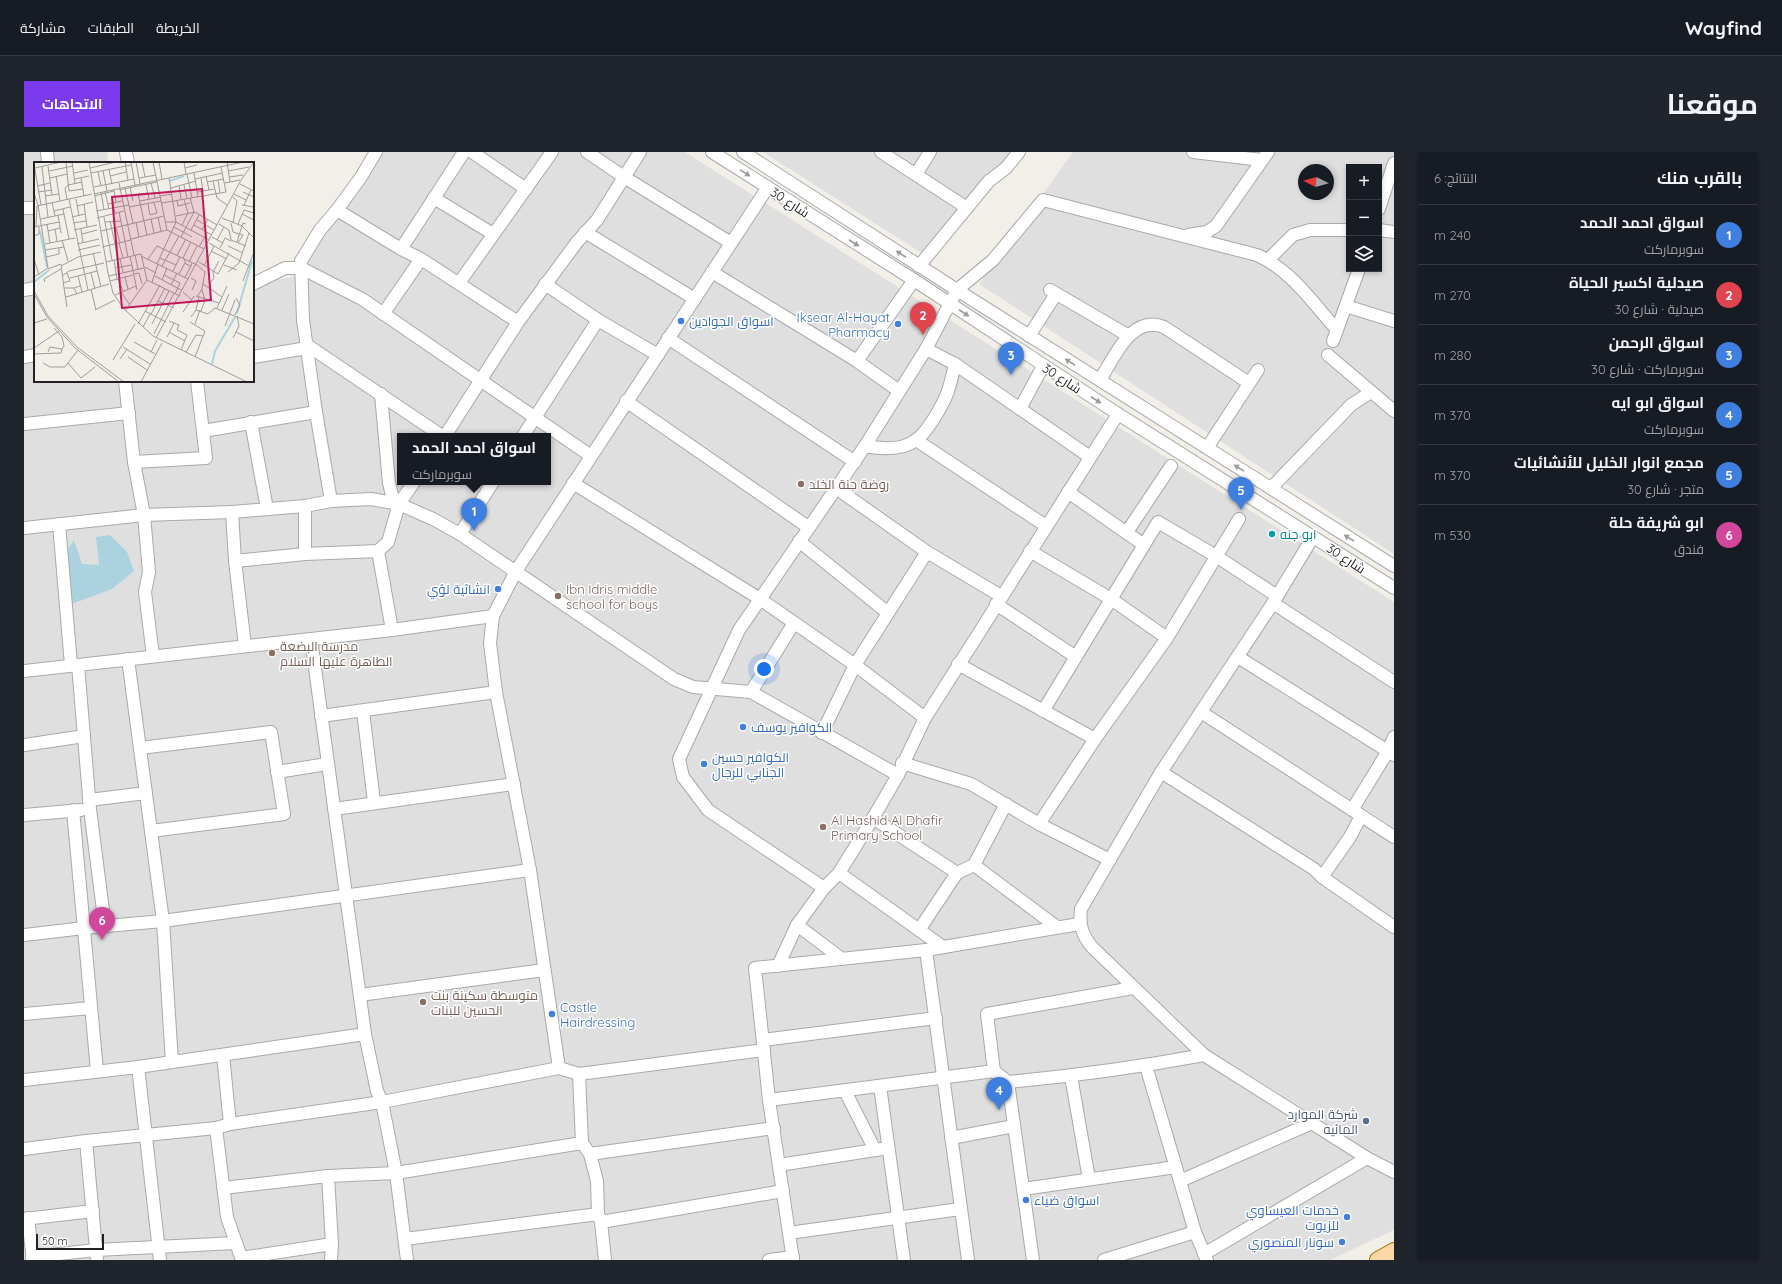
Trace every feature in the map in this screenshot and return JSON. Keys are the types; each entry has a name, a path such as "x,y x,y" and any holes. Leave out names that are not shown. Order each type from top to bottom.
{"main road":[{"path":"1378,1260 1394,1251"}],"street":[{"path":"47,152 48,162"},
{"path":"126,152 128,162"},
{"path":"331,501 316,412 303,320 301,261 320,230 337,210 361,177 376,152"},
{"path":"401,249 464,152"},
{"path":"472,152 526,188"},
{"path":"459,283 552,152"},
{"path":"446,433 481,382 518,322 585,232 597,220 640,152"},
{"name":"شارع 30","path":"712,152 914,280 1118,414 1394,588"},
{"name":"شارع 30","path":"743,152 919,266 1391,565"},
{"path":"881,152 967,208"},
{"path":"916,174 930,152"},
{"path":"919,266 989,181 1006,168 1019,152"},
{"path":"1193,152 1265,156"},
{"path":"593,154 624,177 731,243"},
{"path":"1183,236 1207,232 1216,226 1265,156"},
{"path":"1382,200 1394,163"},
{"path":"559,1068 530,870 496,692 490,643 493,616 516,570 768,187"},
{"path":"434,198 493,234"},
{"path":"824,888 708,810 683,776 679,760 739,630 855,462 926,349 948,303 957,290 993,260 1043,200 1250,253 1268,260 1289,276 1335,336 1358,272"},
{"path":"337,210 401,249 421,259 518,322"},
{"path":"1268,260 1293,235 1310,230 1346,230"},
{"path":"1382,230 1394,232"},
{"path":"585,232 694,299"},
{"path":"383,314 421,259"},
{"path":"254,284 285,268 301,268 362,299 591,456"},
{"path":"712,272 857,361 899,391"},
{"path":"929,291 937,277"},
{"path":"857,361 914,280"},
{"path":"545,284 598,320 658,355"},
{"path":"24,290 34,288"},
{"path":"1029,336 1053,292 1128,336"},
{"path":"1346,306 1394,321"},
{"path":"524,433 598,320"},
{"path":"1100,380 1128,336 1133,331 1145,324 1151,324 1164,327 1249,383"},
{"path":"668,338 855,462"},
{"path":"254,354 307,347 440,433"},
{"path":"926,349 955,364 1090,457"},
{"path":"24,357 34,355"},
{"path":"1328,355 1394,411"},
{"path":"865,446 880,449 905,446 916,440 925,430 948,392 955,364"},
{"path":"1020,409 1043,366"},
{"path":"1207,448 1258,370"},
{"path":"125,382 134,462 144,515 149,572 145,592 152,656"},
{"path":"134,462 206,458 204,431 196,382"},
{"path":"1271,488 1351,405 1371,392"},
{"path":"381,394 389,483 396,504"},
{"path":"626,401 808,528"},
{"path":"204,431 316,412"},
{"path":"24,424 129,413"},
{"path":"778,966 797,925 824,888 839,873 898,775 925,718 1118,414"},
{"path":"251,422 267,509"},
{"path":"916,440 1046,526"},
{"path":"1127,532 1171,466"},
{"path":"573,483 760,599 855,666 925,718"},
{"path":"235,561 305,554 378,551 388,542 396,504 412,485"},
{"path":"460,534 491,485"},
{"path":"836,488 927,552 999,600 1076,657"},
{"path":"1068,492 1144,545"},
{"path":"24,528 144,515 232,512 305,506 331,501 371,500 396,504 434,519 460,534 516,570 674,679 693,688 751,692 898,775"},
{"path":"305,506 305,554"},
{"path":"232,512 235,561 245,646"},
{"path":"1039,824 1095,739 1167,638 1239,519"},
{"path":"1043,711 1158,522 1216,556 1394,682"},
{"path":"59,524 105,926"},
{"path":"1313,537 1238,657 1161,772 1081,909 1079,924 1084,937 1133,988 1204,1054 1368,1158 1394,1172"},
{"path":"799,541 888,613"},
{"path":"1359,566 1366,559 1368,550"},
{"path":"378,551 392,630"},
{"path":"1030,551 1111,599 1167,638"},
{"path":"822,732 855,666 927,552"},
{"path":"1379,579 1391,565"},
{"path":"24,671 392,630 493,616"},
{"path":"751,692 794,623"},
{"path":"311,639 345,897 366,1034 377,1091 382,1102 396,1172 407,1260"},
{"path":"1238,657 1391,753"},
{"path":"128,659 163,921 172,1062"},
{"path":"958,664 1095,739"},
{"path":"321,716 496,692"},
{"path":"363,711 374,802"},
{"path":"1201,712 1394,837"},
{"path":"140,748 271,732 284,814 151,831"},
{"path":"24,745 84,736"},
{"path":"1322,877 1350,837 1357,813 1391,753 1394,737"},
{"path":"277,772 327,764"},
{"path":"902,764 971,784 1039,824 1110,860"},
{"path":"1161,772 1314,869 1322,877 1394,927"},
{"path":"334,809 374,802 514,784"},
{"path":"24,815 73,810 90,804 146,793"},
{"path":"919,930 957,873 974,864 1006,804"},
{"path":"73,810 97,1071"},
{"path":"873,818 957,873"},
{"path":"974,864 1057,927"},
{"path":"24,935 163,921 345,897 530,870"},
{"path":"839,873 943,947"},
{"path":"769,1260 793,1259 769,1100 755,968 926,950 1079,924"},
{"path":"797,925 842,959"},
{"path":"926,950 936,1018 942,1078 968,1260"},
{"path":"360,995 544,970"},
{"path":"1133,988 987,1014 994,1071 1008,1082 1071,1076 1146,1066 1204,1054"},
{"path":"24,1014 91,1008"},
{"path":"24,1149 86,1141 216,1128 230,1124 382,1102 559,1068 579,1074 936,1018"},
{"path":"24,1080 172,1062 366,1034"},
{"path":"223,1054 230,1124"},
{"path":"138,1066 160,1260"},
{"path":"1146,1066 1195,1232 1205,1257 1368,1158"},
{"path":"769,1100 994,1071"},
{"path":"579,1074 582,1143 590,1154 597,1181 599,1218 605,1260"},
{"path":"1071,1076 1089,1179"},
{"path":"1008,1082 1033,1260"},
{"path":"880,1086 904,1260"},
{"path":"845,1091 875,1150"},
{"path":"1180,1181 1312,1122"},
{"path":"951,1138 1014,1126"},
{"path":"216,1128 227,1217 242,1259 332,1244"},
{"path":"590,1154 774,1128"},
{"path":"86,1141 97,1255"},
{"path":"223,1188 328,1176 396,1172 582,1143"},
{"path":"779,1165 888,1148"},
{"path":"1023,1190 1176,1166"},
{"path":"328,1176 332,1244 331,1260"},
{"path":"405,1239 599,1218 783,1191"},
{"path":"789,1233 960,1209"},
{"path":"93,1211 26,1218 32,1259 236,1243"},
{"path":"1104,1260 1195,1232"}],"shaded area":[{"path":"24,152 107,152 108,162 34,162 34,382 254,382 254,283 292,277 370,152 685,152 1394,602 1394,1230 1330,1260 24,1260"},
{"path":"763,152 1014,152 928,257"},
{"path":"1073,152 1394,152 1394,554 979,284"}],"water":[{"path":"110,535 127,552 134,571 112,589 69,605 61,559 74,540 82,564 99,565 96,537"}],"place":[{"name":"اسواق الجوادين","path":"681,321"},
{"name":"Iksear Al-Hayat Pharmacy","path":"898,324"},
{"name":"صيدلية اكسير الحياة","path":"923,335"},
{"name":"اسواق الرحمن","path":"1011,375"},
{"name":"روضة جنة الخلد","path":"801,484"},
{"name":"مجمع انوار الخليل للأنشائيات","path":"1241,510"},
{"name":"اسواق احمد الحمد","path":"474,531"},
{"name":"ابو جنه","path":"1272,534"},
{"name":"انشائية لؤي","path":"498,589"},
{"name":"Ibn Idris middle school for boys","path":"558,596"},
{"name":"مدرسة البضعة الطاهرة عليها السلام","path":"272,653"},
{"name":"الكوافير يوسف","path":"743,727"},
{"name":"الكوافير حسين الجنابي للرجال","path":"704,764"},
{"name":"Al Hashid Al Dhafir Primary School","path":"823,827"},
{"name":"ابو شريفة حلة","path":"102,940"},
{"name":"متوسطة سكينة بنت الحسين للبنات","path":"423,1002"},
{"name":"Castle Hairdressing","path":"552,1014"},
{"name":"اسواق ابو ايه","path":"999,1110"},
{"name":"شركة الموارد المائيه","path":"1366,1121"},
{"name":"اسواق ضياء","path":"1026,1200"},
{"name":"خدمات العيساوي للزيوت","path":"1347,1217"},
{"name":"سونار المنصوري","path":"1342,1242"}]}
